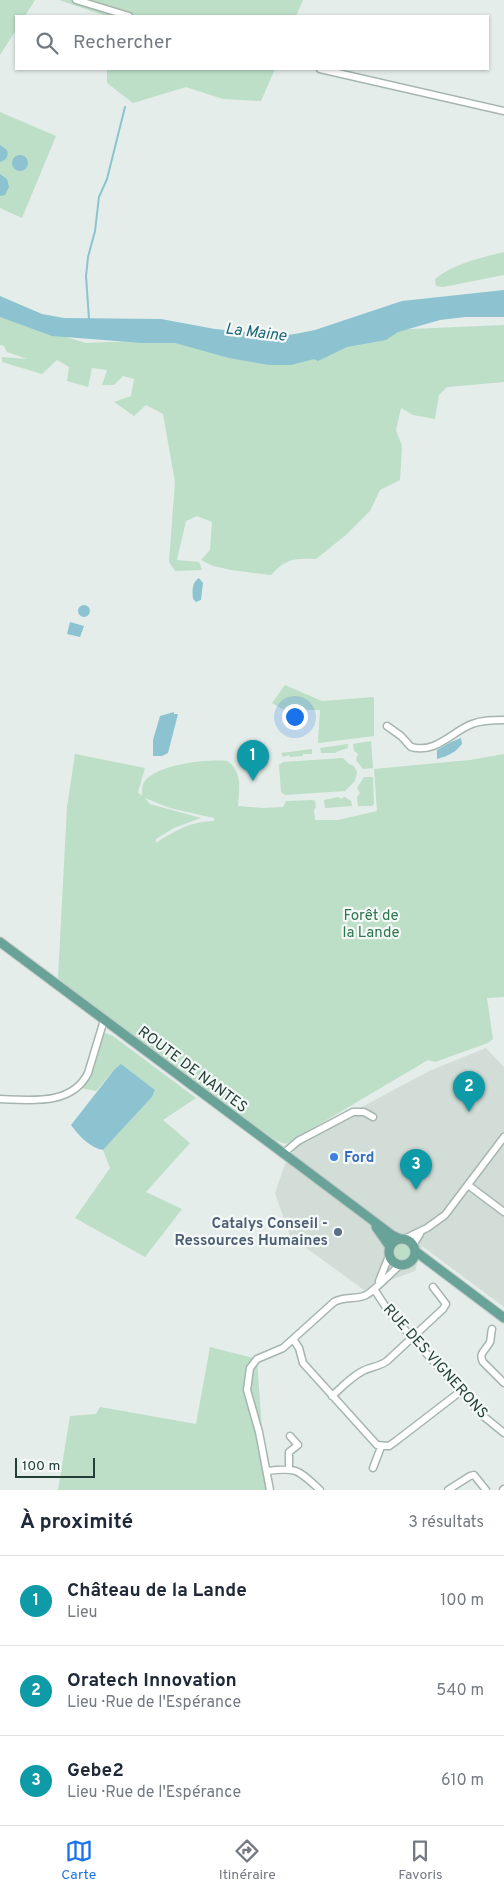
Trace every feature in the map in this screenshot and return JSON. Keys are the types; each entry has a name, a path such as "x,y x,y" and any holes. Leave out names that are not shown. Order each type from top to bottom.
{"main road":[{"name":"ROUTE DE NANTES","path":"0,942 392,1235 402,1239"},
{"name":"ROUTE DE NANTES","path":"369,1218 390,1251"},
{"path":"435,1266 412,1261 408,1264 400,1265 393,1262 390,1251 402,1239 504,1318"},
{"path":"412,1261 414,1248"}],"street":[{"path":"76,0 126,15"},
{"path":"324,70 504,111"},
{"path":"387,726 411,747 424,748 441,743 473,724 504,720"},
{"path":"0,1099 54,1099 79,1086 88,1073 104,1020"},
{"path":"284,1153 298,1141 353,1112 364,1112 373,1117"},
{"path":"414,1248 419,1235 445,1215 504,1137"},
{"path":"468,1185 504,1212"},
{"path":"402,1239 427,1228"},
{"name":"RUE DES VIGNERONS","path":"390,1251 376,1287 389,1312 482,1414 504,1433"},
{"name":"RUE DES VIGNERONS","path":"376,1287 400,1265"},
{"path":"270,1490 259,1432 247,1390 248,1374 253,1363 257,1359 276,1352 294,1339 334,1302 344,1297 366,1296 376,1287"},
{"path":"332,1396 356,1374 382,1364 446,1304 433,1287"},
{"path":"492,1329 490,1342 482,1352 481,1358 504,1383"},
{"path":"294,1339 299,1348 303,1363 377,1445 389,1446 462,1391"},
{"path":"289,1468 289,1452 298,1445 290,1436"},
{"path":"373,1468 381,1446"},
{"path":"267,1471 289,1468 298,1471 320,1490"},
{"path":"448,1490 474,1475 486,1490"}],"shaded area":[{"path":"486,1048 504,1067 504,1307 422,1246 415,1271 364,1290 290,1236 275,1193 285,1164 299,1144 347,1115 429,1071"}],"green space":[{"path":"0,0 35,0 26,15 15,15 15,32 0,55"},
{"path":"59,0 303,0 296,15 103,15"},
{"path":"107,70 275,70 261,101 223,99 186,87 133,103 107,83"},
{"path":"0,112 56,136 22,218 0,208"},
{"path":"504,252 504,275 443,287 436,286 435,279 451,269 486,256"},
{"path":"0,317 86,343 504,325 504,382 447,387 439,395 435,419 413,415 401,408 396,430 402,446 400,480 380,490 370,511 346,535 316,559 291,561 281,566 271,575 213,566 201,560 210,550 212,522 197,516 186,521 177,560 199,562 202,570 175,571 169,562 175,482 163,414 146,405 134,416 114,402 131,396 134,379 123,376 114,385 102,385 107,370 92,368 88,387 67,381 69,367 57,360 42,374 2,362 2,357 27,359 7,352 4,346 0,345"},
{"path":"285,685 322,701 374,697 374,736 318,743 320,710 284,710 272,703"},
{"path":"371,741 373,768 363,769 356,760 358,754 354,751 353,744"},
{"path":"348,744 348,748 336,753 321,753 320,748"},
{"path":"312,749 312,754 303,754 303,756 290,757 289,755 283,757 281,753"},
{"name":"Forêt de la Lande","path":"75,754 145,768 138,792 142,796 143,784 149,777 169,767 195,762 227,761 236,770 238,775 238,806 283,807 286,801 313,800 315,801 316,808 314,809 315,820 338,820 377,811 374,769 470,760 504,754 504,997 487,998 493,1039 488,1043 435,1062 428,1060 286,1144 275,1140 101,1018 58,978 67,807","holes":["145,798 170,808 214,818 214,821 206,821 183,827 156,843 156,839 174,828 201,818 150,804"]},
{"path":"343,758 354,766 357,772 355,781 345,791 285,795 281,792 279,765 283,762"},
{"path":"364,777 373,777 374,804 372,806 358,806 357,797 360,793 357,788"},
{"path":"339,797 340,799 345,797 351,801 352,806 325,808 324,800"},
{"path":"103,1032 113,1036 196,1098 163,1120 190,1143 146,1192 182,1209 145,1257 75,1218 110,1168 103,1150 152,1097 155,1090 114,1070 96,1091 81,1088 89,1078"},
{"path":"402,1243 410,1248 411,1252 406,1260 402,1261 394,1256 393,1252 398,1244"},
{"path":"210,1347 257,1359 266,1490 58,1490 70,1416 96,1414 100,1407 196,1424"}],"water":[{"path":"0,145 7,150 8,154 0,162"},
{"path":"20,155 26,157 28,163 26,169 20,171 14,169 12,163 14,157"},
{"path":"0,174 7,179 9,187 5,195 0,196"},
{"path":"504,290 504,317 465,317 440,320 398,332 386,340 347,347 318,361 314,359 291,365 269,365 229,358 175,343 142,343 52,336 0,317 0,296 42,314 64,318 161,319 215,329 285,336 315,330 402,301"},
{"path":"199,578 203,583 201,600 196,602 193,599 193,590 195,582"},
{"path":"84,605 90,611 84,617 78,611"},
{"path":"70,622 84,626 80,637 67,634"},
{"path":"174,712 174,714 178,714 168,753 162,756 153,756 153,740 160,716"},
{"path":"461,738 462,744 457,750 437,759 437,750"},
{"path":"121,1064 155,1090 152,1097 103,1150 98,1149 81,1137 71,1125 114,1070"}],"waterway":[{"path":"89,319 86,276 88,257 95,231 99,197 107,179 125,107"}],"place":[{"name":"Château de la Lande","path":"253,781"},
{"name":"Oratech Innovation","path":"469,1112"},
{"name":"Ford","path":"334,1157"},
{"name":"Gebe2","path":"416,1190"},
{"name":"Catalys Conseil - Ressources Humaines","path":"338,1232"}],"water label":[{"name":"La Maine","path":"256,331"}]}
